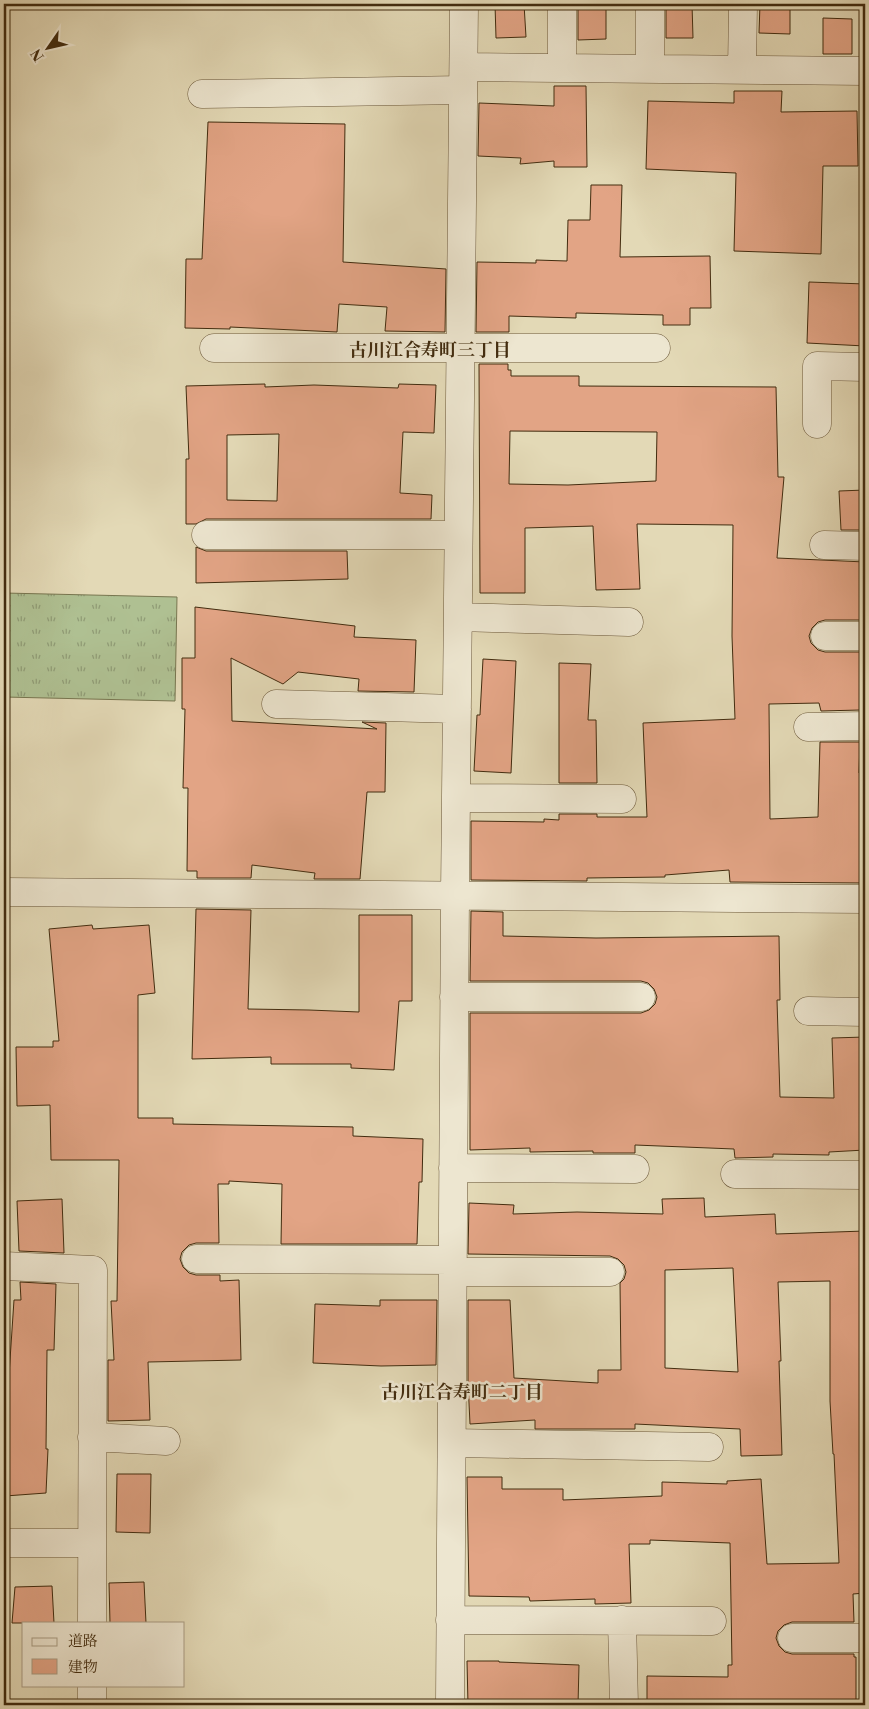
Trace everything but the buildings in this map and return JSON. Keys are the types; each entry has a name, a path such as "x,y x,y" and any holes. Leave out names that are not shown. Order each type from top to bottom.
{"street":[{"path":"450,1705 454,997 464,4"},
{"path":"562,4 562,68"},
{"path":"650,4 650,69"},
{"path":"742,70 743,4"},
{"path":"202,94 464,79 562,68 865,71"},
{"path":"214,348 656,348"},
{"path":"817,424 817,366 865,367"},
{"path":"206,534 458,535"},
{"path":"824,545 865,546"},
{"path":"458,617 629,622"},
{"path":"825,636 865,636"},
{"path":"276,704 457,709"},
{"path":"808,726 865,726"},
{"path":"456,798 622,800"},
{"path":"4,892 865,899"},
{"path":"454,997 642,997"},
{"path":"808,1011 865,1012"},
{"path":"454,1168 635,1169"},
{"path":"735,1174 865,1175"},
{"path":"196,1259 610,1272"},
{"path":"4,1266 93,1270 92,1622"},
{"path":"92,1437 166,1441"},
{"path":"452,1442 709,1446"},
{"path":"4,1543 92,1543"},
{"path":"450,1620 712,1621"},
{"path":"622,1620 624,1705"},
{"path":"792,1638 865,1638"},
{"path":"92,1686 92,1705"}],"green space":[{"path":"4,593 177,597 175,701 4,697"}],"district":[{"name":"古川江合寿町三丁目","path":"430,350"},
{"name":"古川江合寿町二丁目","path":"462,1392"}]}
